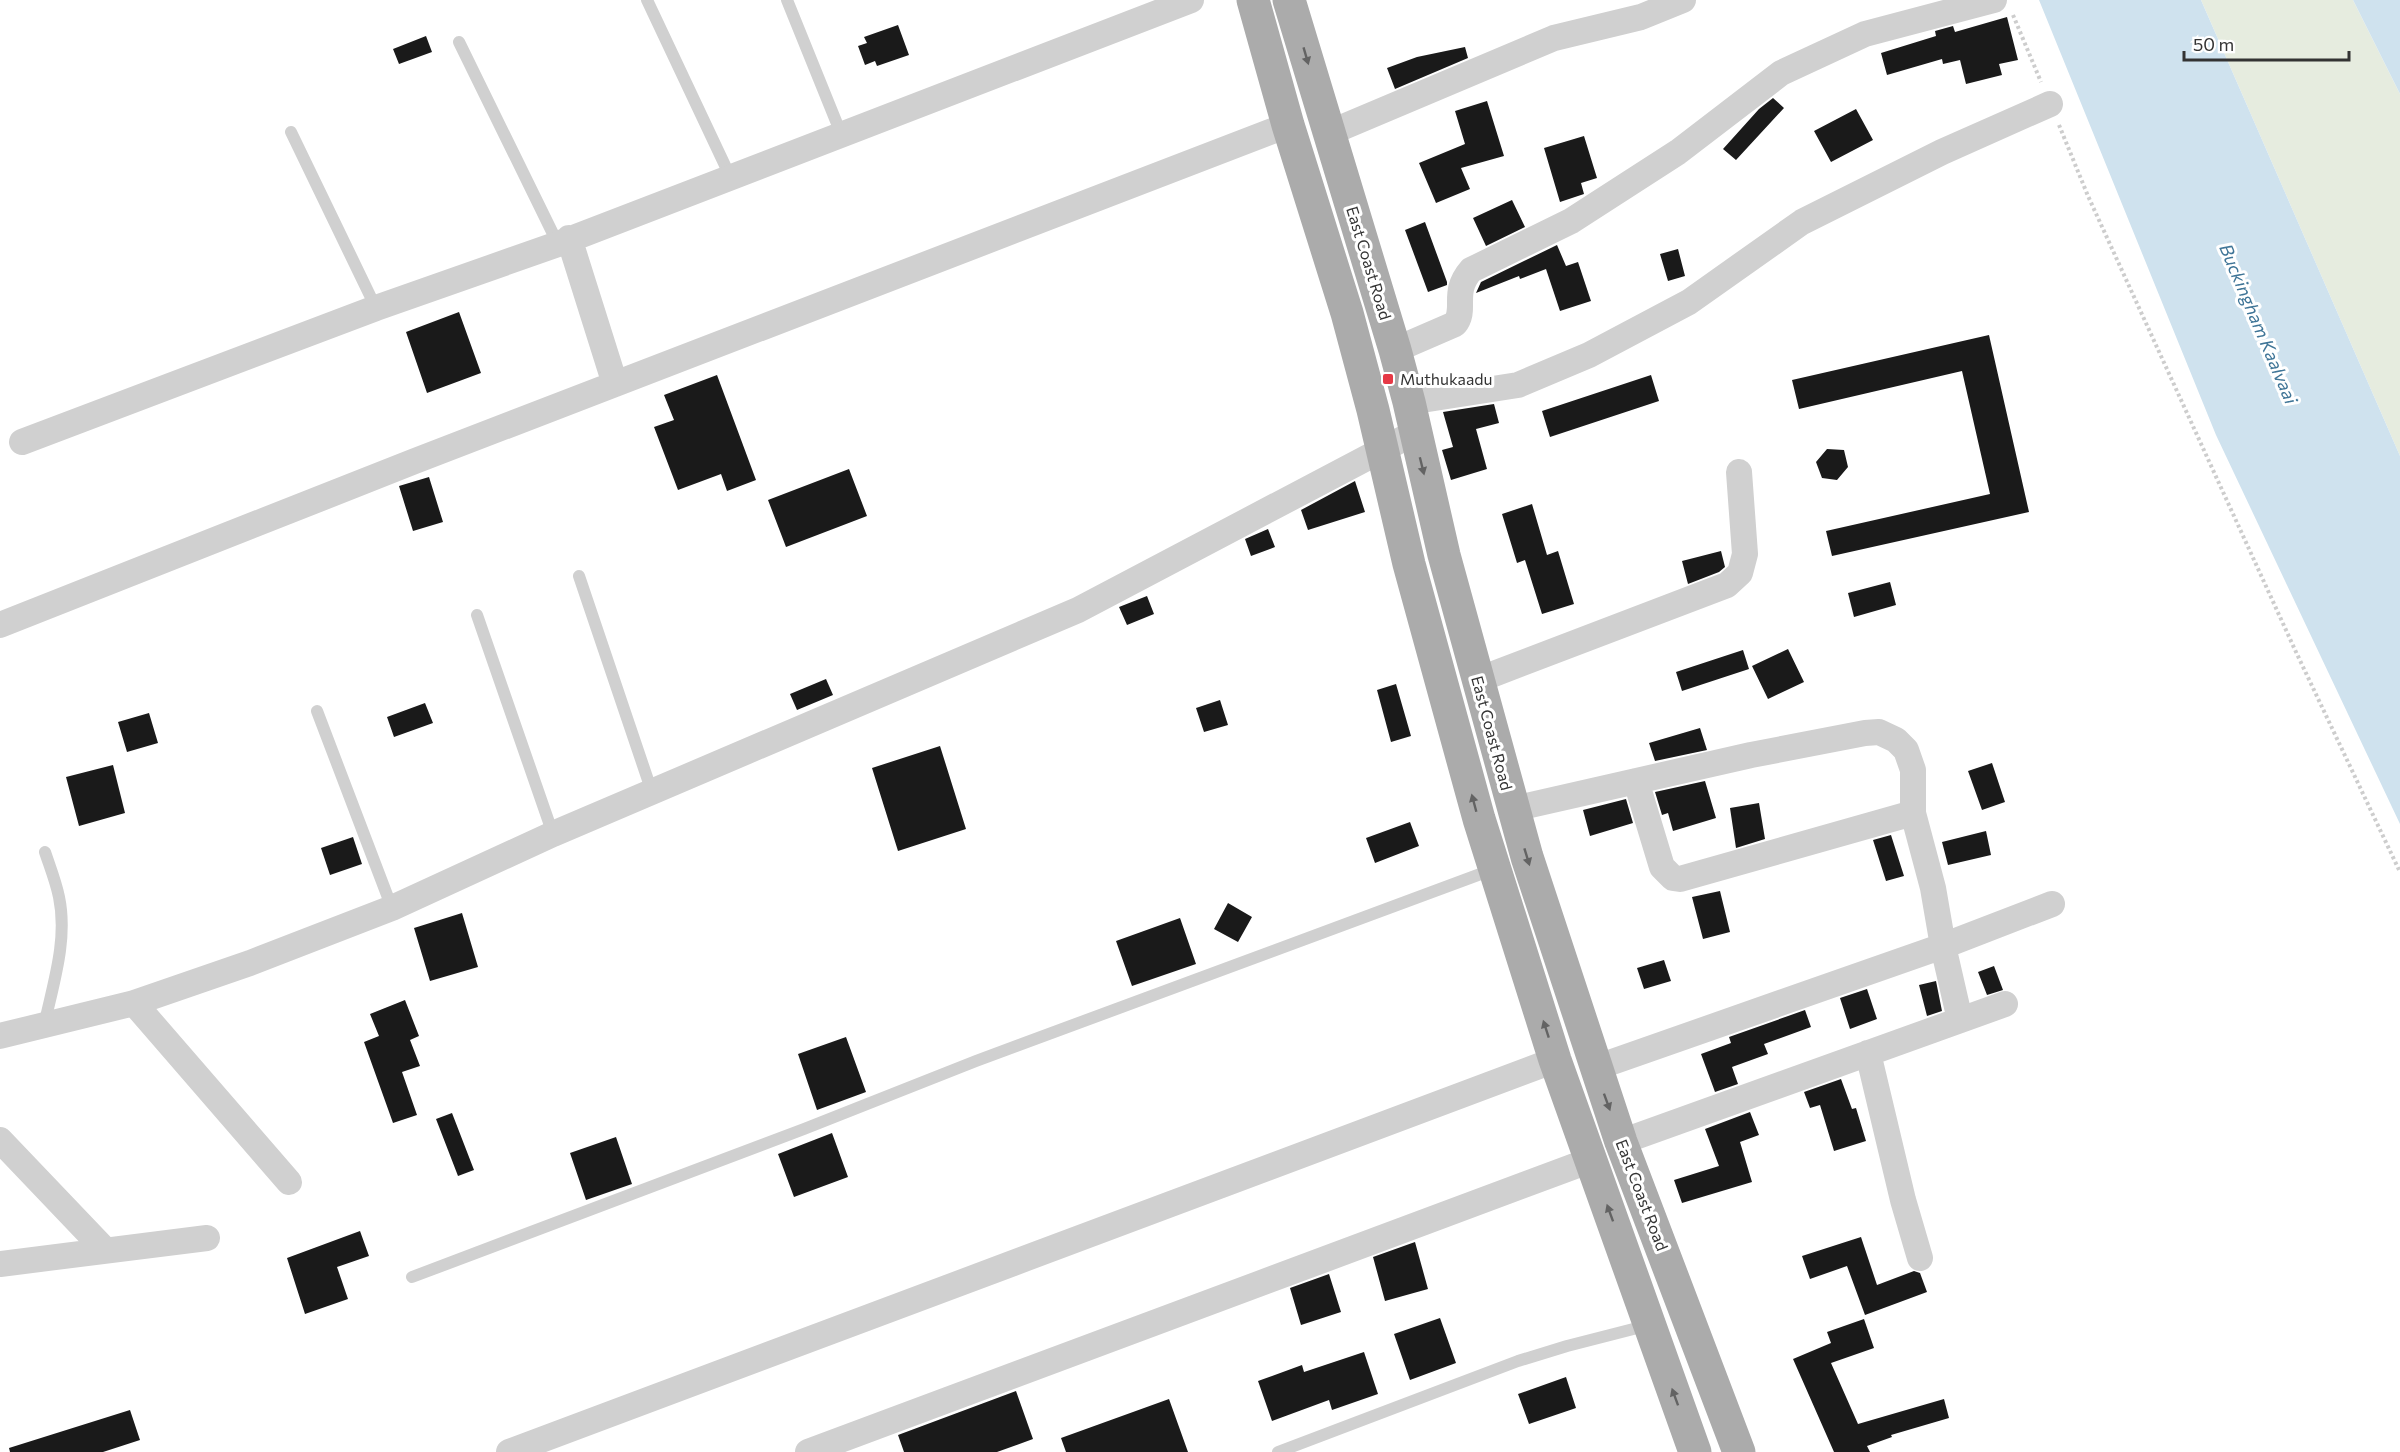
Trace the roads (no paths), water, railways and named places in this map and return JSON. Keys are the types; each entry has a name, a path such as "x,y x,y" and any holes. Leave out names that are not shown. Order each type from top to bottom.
{"main road":[{"path":"1253,0 1288,125 1347,313 1373,410 1409,564 1479,819 1555,1060 1695,1452"},
{"name":"East Coast Road","path":"1289,0 1395,350 1444,555 1527,857 1595,1068 1739,1452"}],"street":[{"path":"22,442 842,136 1191,0"},
{"path":"1329,133 1554,38 1639,8 1683,0"},
{"path":"1395,350 1455,324 1460,315 1459,292 1462,280 1471,270 1571,221 1678,152 1781,73 1865,34 2002,5"},
{"path":"0,1036 134,1003 250,963 392,908 553,834 1078,610 1381,451 1412,417 1518,385 1589,355 1689,302 1802,222 1942,152 2050,104"},
{"path":"0,625 415,461 1288,125"},
{"path":"563,241 615,384"},
{"path":"1478,680 1727,585 1740,573 1745,554 1739,472"},
{"path":"1514,809 1751,755 1864,733 1879,732 1896,740 1906,750 1913,770 1913,813 1933,888 1943,946 1960,1020"},
{"path":"1636,781 1662,867 1673,878 1680,879 1913,813"},
{"path":"1595,1068 1943,946 2052,904"},
{"path":"134,1003 289,1182"},
{"path":"1622,1142 2005,1004"},
{"path":"1868,1053 1903,1200 1920,1258"},
{"path":"509,1452 1555,1060"},
{"path":"0,1140 105,1250"},
{"path":"808,1452 1591,1160"},
{"path":"0,1264 207,1238"}],"lane":[{"path":"647,0 730,176"},
{"path":"787,0 842,136"},
{"path":"459,42 563,241"},
{"path":"291,132 376,308"},
{"path":"579,576 652,792"},
{"path":"477,615 553,834"},
{"path":"317,711 392,908"},
{"path":"44,1026 60,954 61,923 59,897 45,852"},
{"path":"412,1276 804,1129 976,1061 1495,869"},
{"path":"1278,1452 1518,1361 1650,1325"}],"water":[{"name":"Buckingham Kaalvaai","path":"2039,0 2201,0 2400,456 2400,824 2216,435"},
{"path":"2353,0 2400,0 2400,94"}],"place":[{"name":"Muthukaadu","path":"1388,379"}]}
